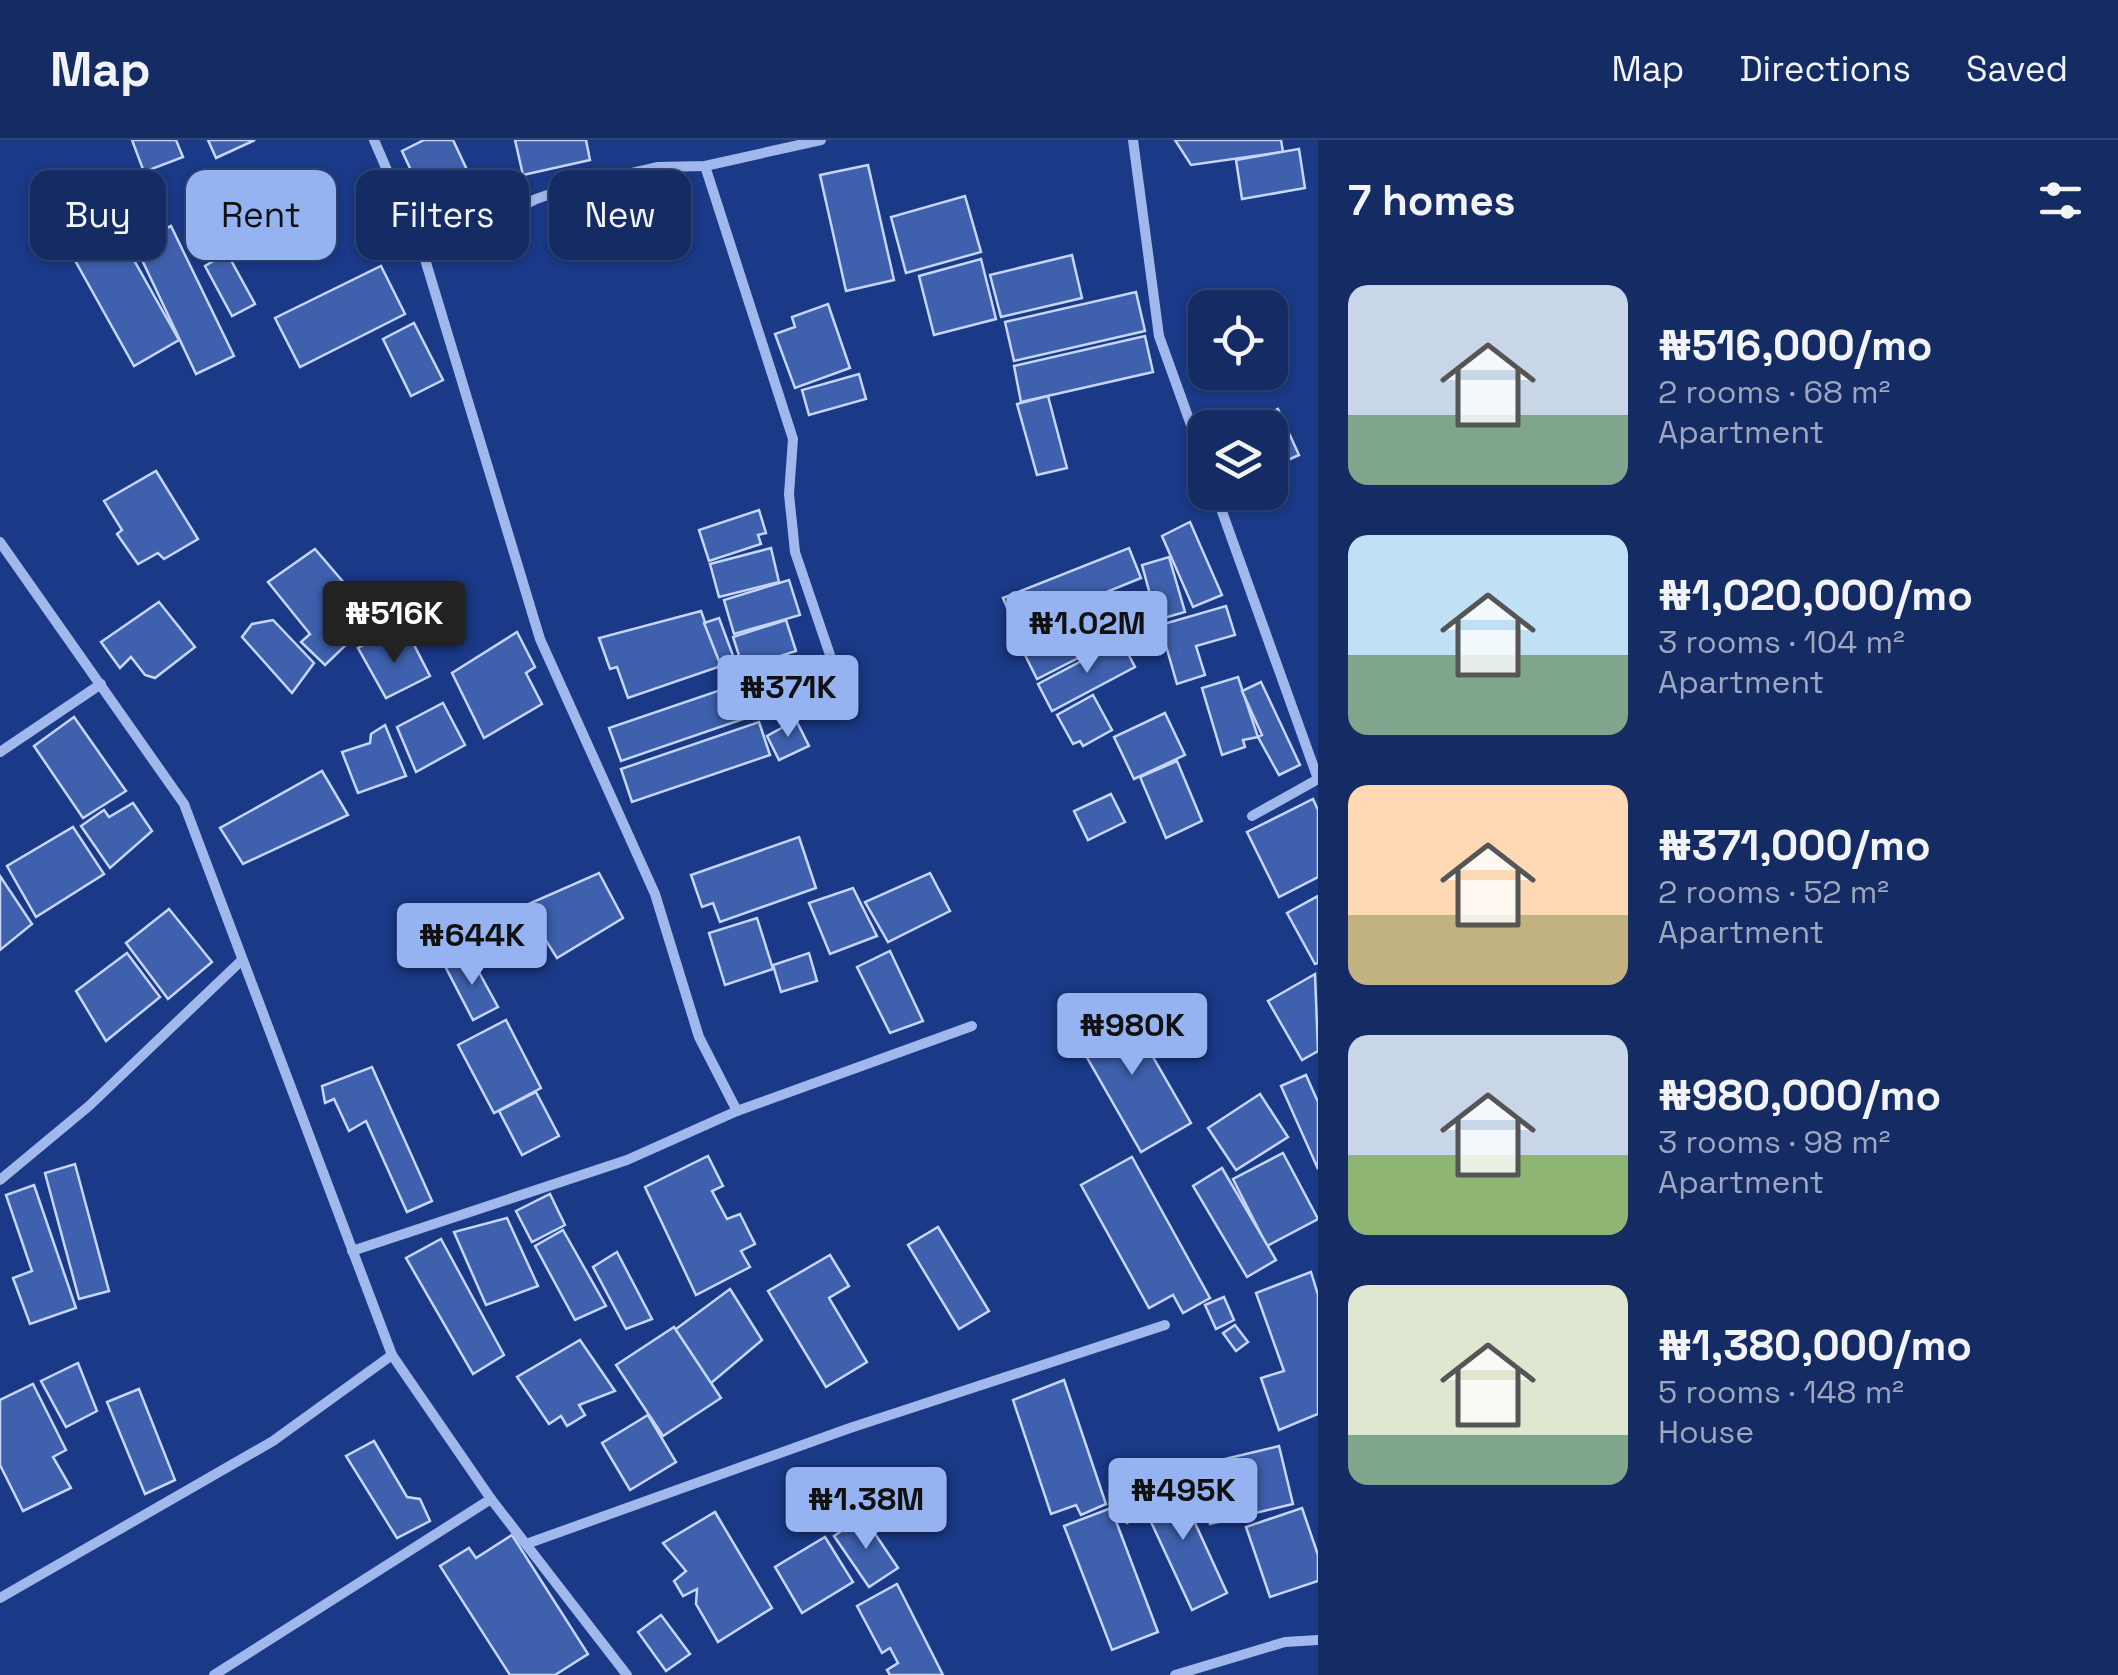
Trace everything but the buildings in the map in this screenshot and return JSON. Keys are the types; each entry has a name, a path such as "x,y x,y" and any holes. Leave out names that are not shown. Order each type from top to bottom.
{"street":[{"path":"374,140 387,170"},
{"path":"529,203 574,186 657,167 705,166 821,140"},
{"path":"1133,140 1159,336 1188,417"},
{"path":"705,166 794,439 789,494 795,552 847,705"},
{"path":"425,260 540,639 655,894 699,1037 737,1111"},
{"path":"1221,510 1318,779 1252,816"},
{"path":"0,542 184,804 392,1356 491,1500 529,1543 627,1675"},
{"path":"0,752 101,684"},
{"path":"0,1180 89,1106 242,960"},
{"path":"352,1251 627,1160 737,1111 972,1026"},
{"path":"529,1543 850,1428 1165,1325"},
{"path":"0,1598 273,1440 392,1356"},
{"path":"214,1675 491,1500"},
{"path":"1175,1675 1284,1642 1318,1640"}]}
